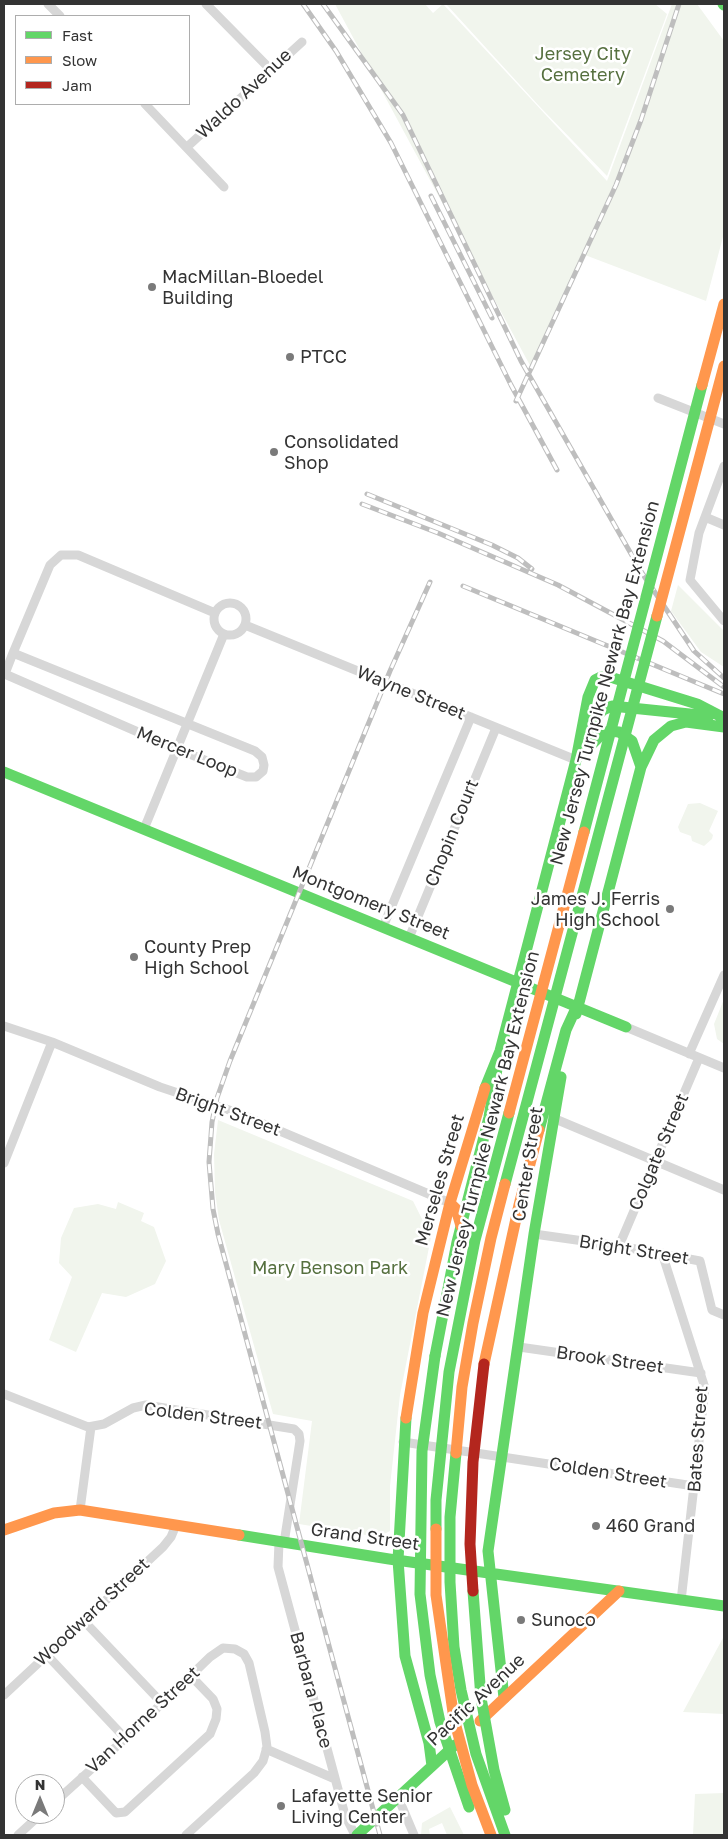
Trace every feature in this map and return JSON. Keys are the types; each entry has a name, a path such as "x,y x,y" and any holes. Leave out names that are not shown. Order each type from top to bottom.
{"main road":[{"name":"New Jersey Turnpike Newark Bay Extension","path":"491,1835 472,1785 454,1719 436,1595 436,1500 449,1372 477,1231 724,304"},
{"name":"New Jersey Turnpike Newark Bay Extension","path":"505,1835 474,1747 461,1690 454,1647 450,1582 450,1517 462,1388 474,1316 493,1231 724,366"},
{"path":"576,760 588,696 593,684 601,677 614,678 697,704 724,718"},
{"path":"576,760 592,724 599,714 612,706 698,714 724,722"},
{"name":"Center Street","path":"504,1698 488,1551 534,1234 553,1118 577,1006 641,767 654,740 671,726 694,722 724,727"},
{"path":"576,760 601,735 614,731 623,734 632,741 641,767"},
{"name":"Merseles Street","path":"432,1766 429,1743 405,1656 398,1560 403,1442 423,1313 450,1203 483,1095 500,1052 576,760"},
{"name":"Montgomery Street","path":"4,772 626,1027"},
{"path":"515,1835 494,1770 481,1698 470,1544 472,1462 484,1364 519,1205 566,1030 577,1006"},
{"path":"480,1835 462,1789 440,1722 423,1630 420,1594 420,1495 422,1451 435,1356 461,1226 489,1118 500,1052"},
{"path":"450,1203 456,1209 461,1226"},
{"name":"Grand Street","path":"4,1530 54,1514 80,1510 398,1560 724,1606"},
{"name":"Pacific Avenue","path":"356,1835 619,1591"}],"street":[{"path":"48,4 59,15"},
{"path":"206,4 270,69"},
{"name":"Waldo Avenue","path":"187,147 270,69 302,42"},
{"path":"147,105 224,188"},
{"path":"658,398 724,424"},
{"path":"724,466 699,533 690,580 724,621"},
{"path":"705,518 724,526"},
{"name":"Mercer Loop","path":"13,653 255,751 262,757 264,768 256,776 247,776 177,749 7,675 6,671 13,653 50,565 61,555 78,555 215,613"},
{"path":"223,604 236,604 245,614 245,625 237,633 224,634 216,626 215,613 223,604"},
{"name":"Wayne Street","path":"245,625 576,760"},
{"path":"144,829 224,634"},
{"name":"Chopin Court","path":"383,927 471,718"},
{"name":"Chopin Court","path":"409,938 496,728"},
{"path":"689,1054 724,975"},
{"name":"Bright Street","path":"4,1026 52,1042 160,1087 235,1112 450,1203"},
{"name":"Montgomery Street","path":"626,1027 724,1068"},
{"path":"4,1163 52,1042"},
{"name":"Colgate Street","path":"619,1246 699,1058"},
{"path":"553,1118 724,1190"},
{"name":"Bright Street","path":"534,1234 619,1246 700,1261 712,1310 724,1315"},
{"name":"Bates Street","path":"662,1253 705,1388 681,1601"},
{"name":"Brook Street","path":"518,1347 701,1373"},
{"path":"4,1394 80,1425 91,1427 80,1510"},
{"name":"Colden Street","path":"91,1427 109,1422 137,1406 146,1405 294,1429 299,1434 300,1441 282,1542"},
{"name":"Colden Street","path":"403,1442 694,1486"},
{"name":"Woodward Street","path":"4,1695 163,1546 172,1537 176,1525"},
{"name":"Barbara Place","path":"282,1542 278,1567 345,1815 356,1835"},
{"path":"83,1620 162,1703"},
{"name":"Van Horne Street","path":"65,1793 126,1738 210,1656 222,1648 235,1649 244,1654 250,1664 265,1732 266,1749"},
{"path":"46,1654 126,1738"},
{"path":"82,1777 116,1813 125,1812 210,1734 216,1719 217,1709 213,1699 190,1675"},
{"path":"186,1835 254,1772 263,1761 266,1749 335,1779"},
{"path":"398,1797 414,1835"},
{"path":"18,1835 30,1824"}],"green space":[{"path":"335,4 425,4 433,13 443,4 607,181 672,4 697,4 724,41 724,233 706,301 585,255 533,371"},
{"name":"Jersey City Cemetery","path":"446,4 655,4 667,14 607,176 540,107"},
{"path":"678,585 724,631 724,667 701,652 671,611"},
{"path":"700,803 718,811 709,831 713,835 712,839 704,846 692,841 691,836 680,832 678,827 688,804"},
{"path":"724,999 724,1044 717,1039 714,1024"},
{"name":"Mary Benson Park","path":"218,1120 413,1201 431,1237 400,1395 390,1486 390,1531 378,1537 299,1524 312,1421 273,1414 219,1220 215,1192 214,1154"},
{"path":"118,1202 144,1213 141,1221 154,1227 166,1261 155,1284 126,1297 102,1293 76,1352 49,1340 72,1277 59,1263 61,1238 74,1208 98,1204 116,1209"},
{"path":"724,1636 724,1714 683,1712"},
{"path":"724,1793 724,1835 693,1835 695,1794"},
{"path":"450,1807 464,1835 447,1835 442,1823 429,1829 430,1835 421,1835 422,1823"}],"railway":[{"path":"303,4 336,51 391,143 511,385 557,470"},
{"path":"323,4 403,115 521,361 642,573 694,651 724,678"},
{"path":"516,401 616,185 641,120 679,4"},
{"path":"431,196 492,318"},
{"path":"367,494 492,545 518,558 532,569"},
{"path":"362,504 438,533 558,585 663,641 724,687"},
{"path":"380,1835 218,1234 213,1209 209,1162 212,1122 217,1098 230,1061 390,671 430,582"},
{"path":"463,586 724,694"}],"traffic: fast":[{"path":"584,832 702,385"},
{"path":"505,1184 657,616"},
{"path":"485,1088 500,1051 576,760 588,697 595,680 601,677 610,677 697,704 724,718"},
{"path":"584,739 595,718 603,710 612,706 709,716"},
{"path":"576,1014 641,767 654,740 671,726 686,722 724,727"},
{"path":"581,755 601,735 609,731 619,732 632,741 641,767"},
{"path":"4,772 626,1027"},
{"path":"539,1130 566,1030 577,1006"},
{"path":"435,1356 457,1242 489,1117 500,1051"},
{"path":"504,1698 488,1551 534,1234 561,1077"},
{"path":"436,1529 436,1500 449,1372 475,1240 509,1113"},
{"path":"435,1356 422,1451 420,1594 430,1675 440,1722 469,1807"},
{"path":"406,1418 398,1560 405,1656 429,1743 432,1766"},
{"path":"456,1453 450,1517 450,1582 454,1647 461,1690 476,1754 505,1835"},
{"path":"239,1535 389,1559 724,1606"},
{"path":"473,1591 481,1698 494,1770 505,1810"},
{"path":"357,1835 455,1745"}],"traffic: slow":[{"path":"702,385 724,304"},
{"path":"657,616 724,366"},
{"path":"509,1113 584,832"},
{"path":"406,1418 423,1313 450,1203 485,1088"},
{"path":"484,1364 519,1205 539,1130"},
{"path":"456,1453 462,1387 473,1323 491,1238 505,1184"},
{"path":"450,1203 456,1209 461,1226"},
{"path":"4,1530 54,1513 80,1510 239,1535"},
{"path":"436,1529 436,1595 454,1719 472,1785 491,1835"},
{"path":"480,1721 619,1591"}],"traffic: jam":[{"path":"473,1591 470,1544 473,1462 484,1364"}],"place":[{"name":"MacMillan-Bloedel Building","path":"152,287"},
{"name":"PTCC","path":"290,357"},
{"name":"Consolidated Shop","path":"274,452"},
{"name":"James J. Ferris High School","path":"670,909"},
{"name":"County Prep High School","path":"134,957"},
{"name":"460 Grand","path":"596,1526"},
{"name":"Sunoco","path":"521,1620"},
{"name":"Lafayette Senior Living Center","path":"281,1806"}]}
